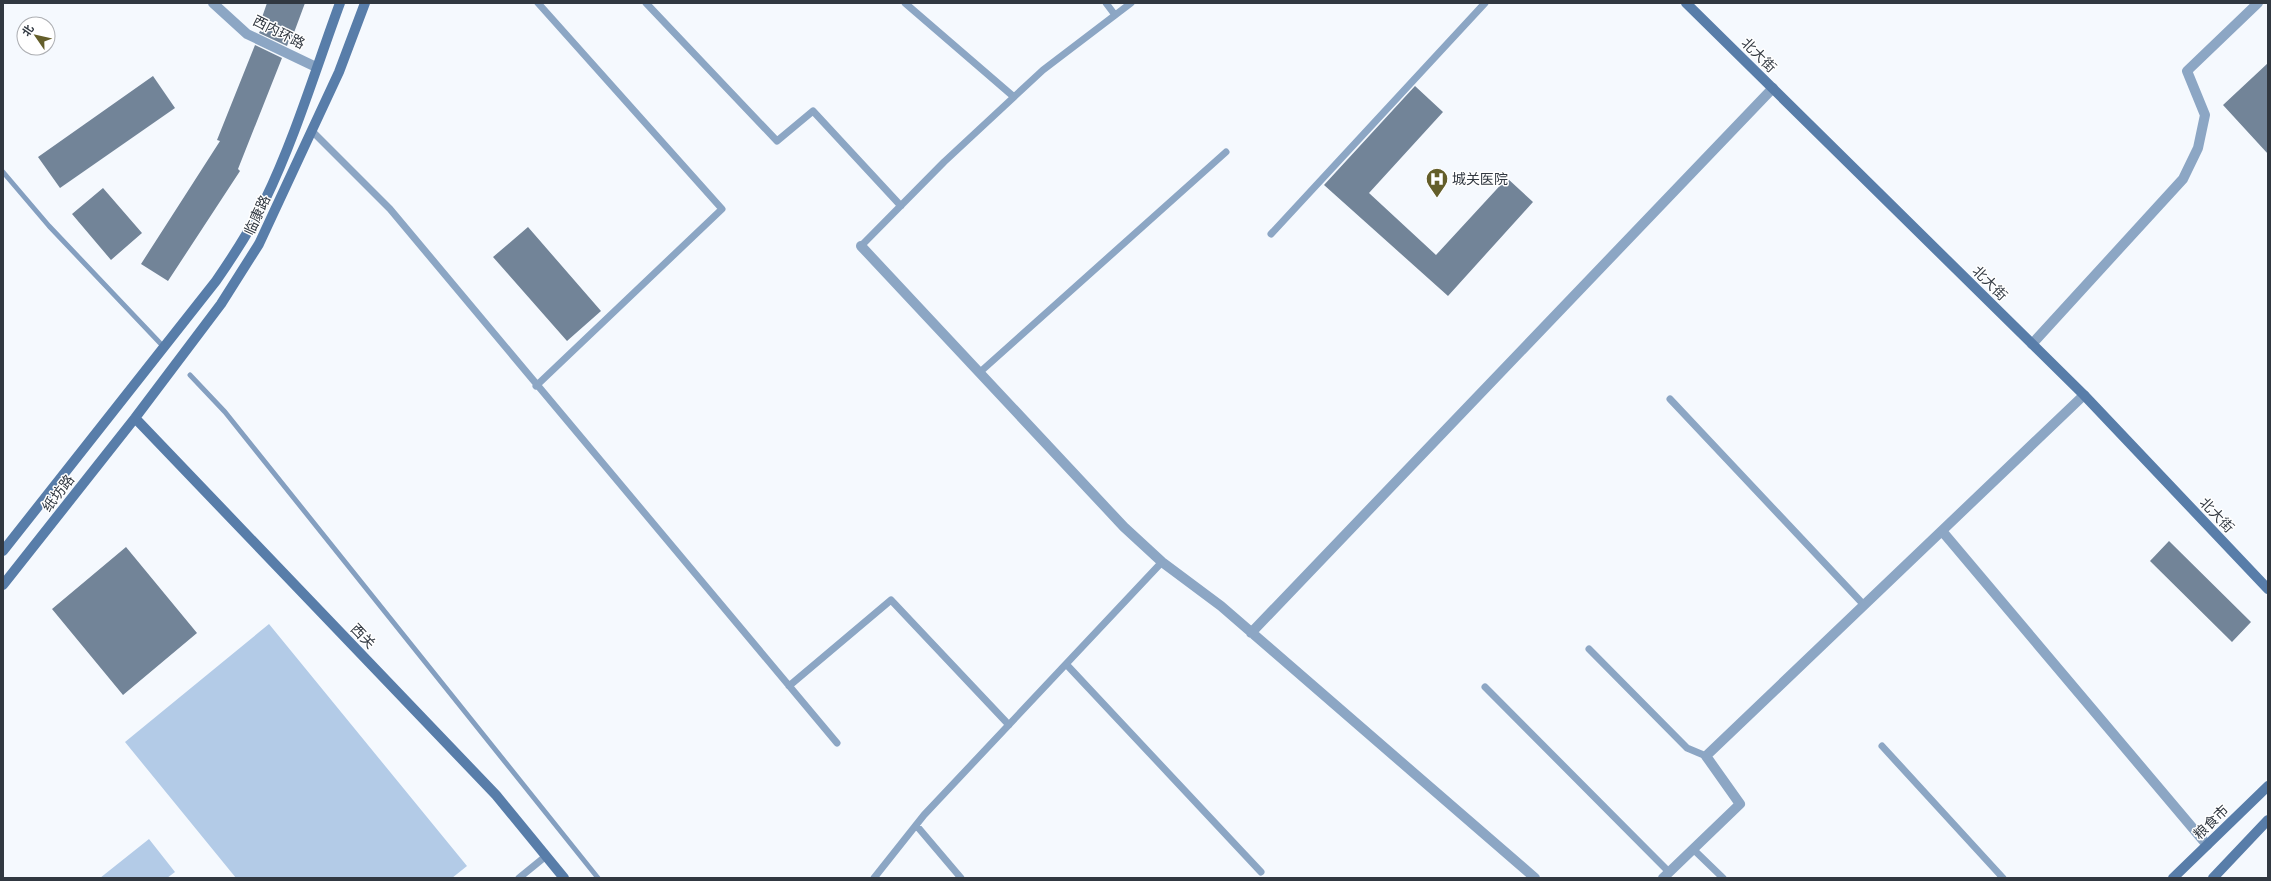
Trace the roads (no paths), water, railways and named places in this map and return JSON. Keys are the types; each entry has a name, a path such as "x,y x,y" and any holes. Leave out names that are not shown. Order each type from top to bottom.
{"main road":[{"name":"临康路","path":"117,407 216,281 250,228 278,171 340,3"},
{"name":"临康路","path":"135,418 221,304 259,244 339,72 365,3"},
{"name":"北大街","path":"1686,3 2084,395 2268,589"},
{"name":"纸坊路","path":"3,551 117,407"},
{"name":"纸坊路","path":"3,586 135,418"},
{"name":"西关","path":"135,418 496,795 564,878"},
{"name":"粮食市","path":"2173,878 2268,786"},
{"path":"2213,878 2268,820"}],"street":[{"name":"西内环路","path":"213,3 247,34 316,67"},
{"path":"2032,344 2183,179 2198,148 2206,115 2187,71 2258,3"},
{"path":"1251,633 1773,88"},
{"path":"860,246 1124,527 1162,562 1221,606 1535,878"},
{"path":"1666,875 1740,804 1706,756 2084,395"},
{"path":"1942,531 2207,845"}],"lane":[{"path":"536,386 722,209 538,3"},
{"path":"646,3 777,142 813,111 901,206"},
{"path":"905,3 1014,97"},
{"path":"1106,3 1115,15"},
{"path":"860,246 1043,70 1131,3"},
{"path":"1271,234 1485,3"},
{"path":"312,131 390,209 536,386 837,743"},
{"path":"979,373 1226,152"},
{"path":"1670,399 1864,605"},
{"path":"874,878 916,825 1162,562"},
{"path":"789,686 891,600 1009,725"},
{"path":"1589,649 1687,748 1706,756"},
{"path":"1066,664 1261,872"},
{"path":"1485,687 1666,875"},
{"path":"1882,746 2003,878"},
{"path":"916,825 961,878"},
{"path":"1693,849 1723,878"},
{"path":"519,878 546,856"}],"waterway":[{"path":"3,172 49,226 160,343"},
{"path":"190,375 225,412 598,878"}],"place":[{"name":"城关医院","path":"1437,198"}]}
